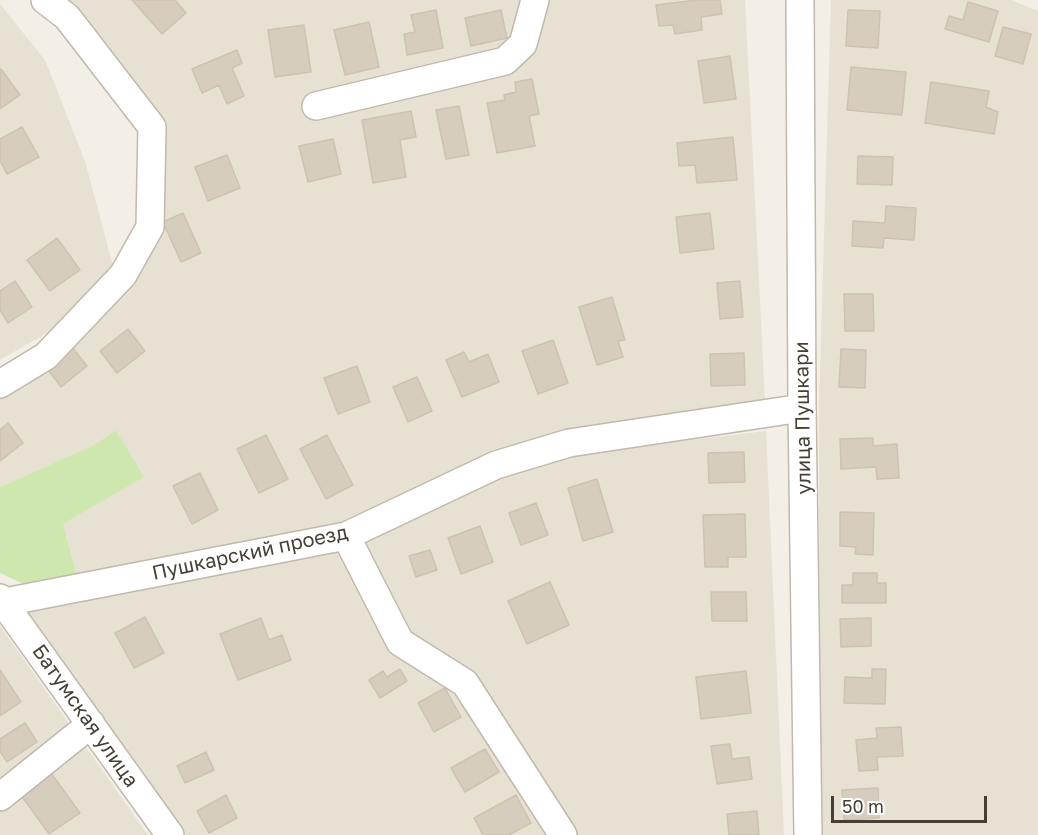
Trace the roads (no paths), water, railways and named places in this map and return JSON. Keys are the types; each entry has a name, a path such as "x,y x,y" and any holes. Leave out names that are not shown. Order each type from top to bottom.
{"street":[{"path":"0,384 46,356 123,275 150,227 152,127 67,17 45,0"},
{"path":"316,106 505,61 523,44 535,0"},
{"name":"улица Пушкари","path":"800,0 802,408 808,835"},
{"name":"Пушкарский проезд","path":"2,600 346,536 496,465 569,443 802,408"},
{"path":"346,536 400,642 465,683 563,835"},
{"name":"Батумская улица","path":"2,600 170,835"},
{"path":"0,797 91,724"}]}
